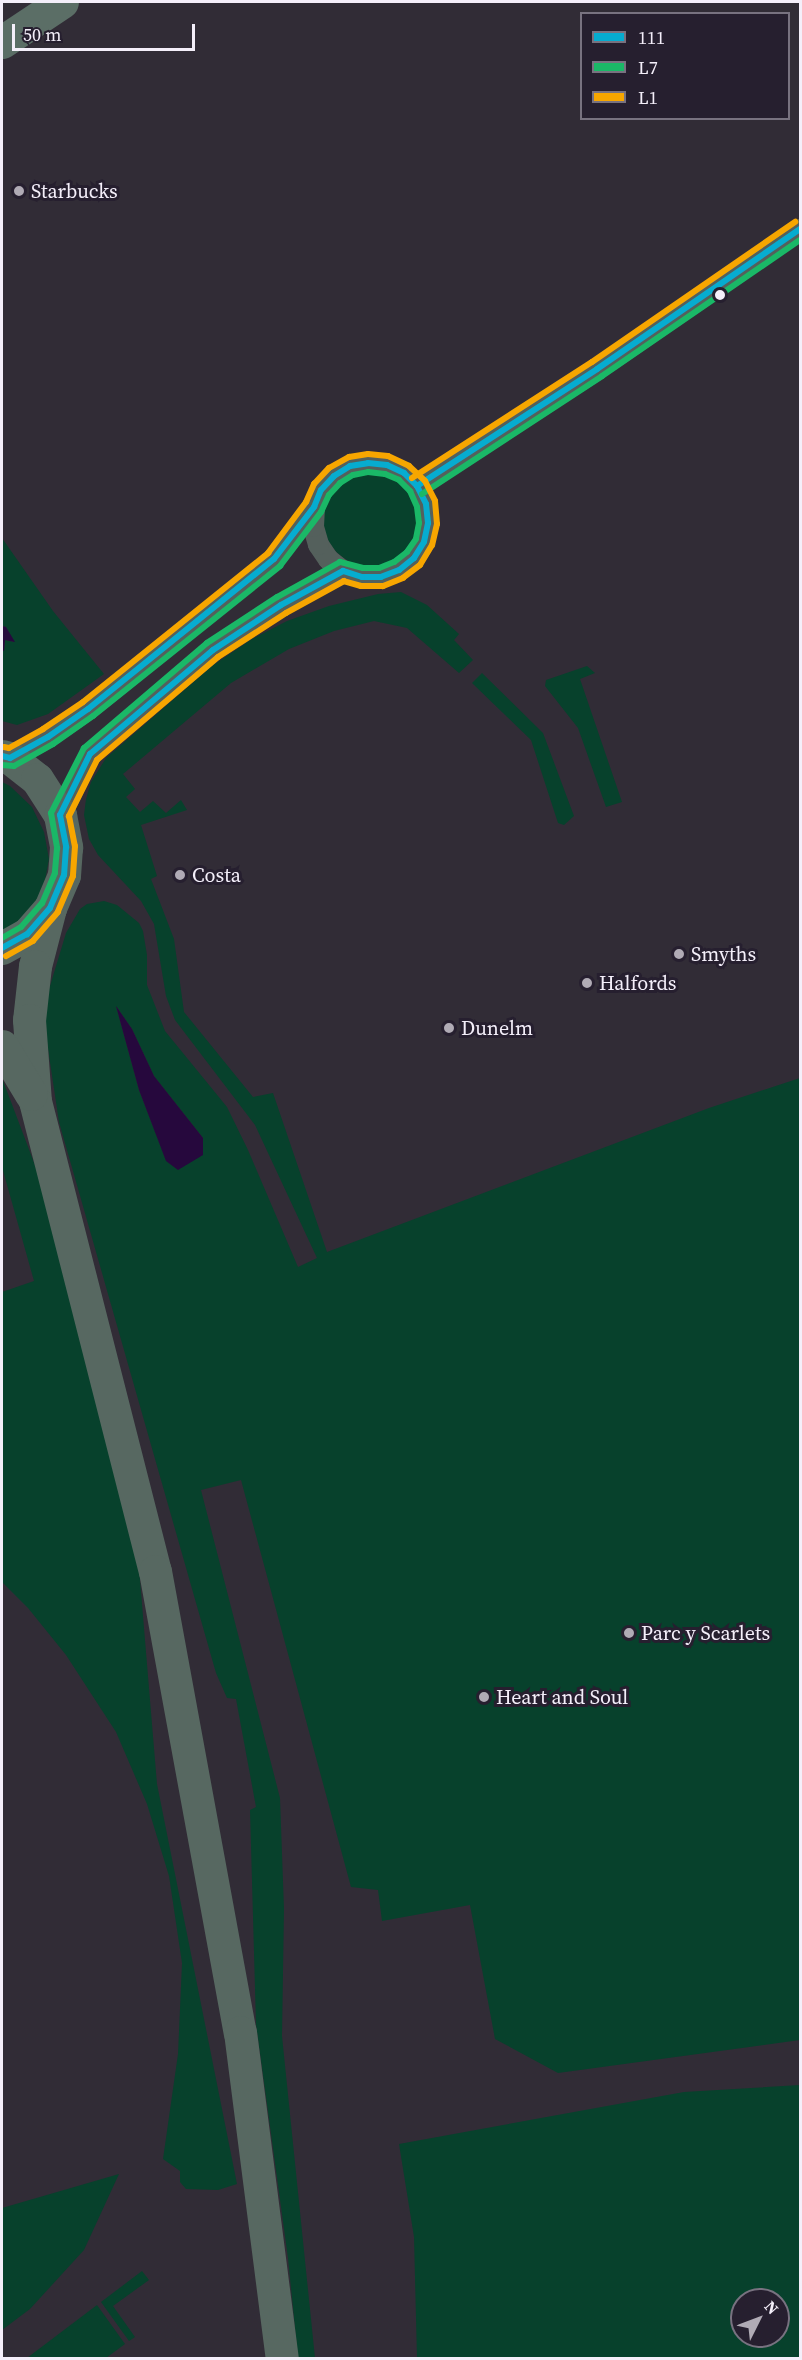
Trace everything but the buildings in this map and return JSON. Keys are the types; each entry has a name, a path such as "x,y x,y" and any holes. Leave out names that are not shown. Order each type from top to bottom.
{"highway":[{"path":"2,42 62,2"}],"main road":[{"path":"6,757 37,779 60,815 66,847 64,875 51,908 35,966 29,1020 35,1101 155,1570 240,2032 282,2358"},
{"path":"2,948 27,934 51,908"},
{"path":"2,1046 35,1101"}],"street":[{"path":"417,486 597,369 801,229"},
{"path":"6,757 48,737 88,709 274,559 314,507 321,490 334,476 350,466 368,463 387,465 404,473 417,486 426,504 428,523 424,542 414,558 399,570 381,577 362,577 343,571 328,560 318,544 313,526 314,507"},
{"path":"60,815 90,754 213,650 281,605 343,571"}],"green space":[{"path":"370,472 388,476 403,486 413,501 417,519 413,537 403,552 388,562 370,566 352,562 337,552 327,537 323,519 327,501 337,486 352,476"},
{"path":"2,538 53,611 104,674 48,714 17,725 2,721 2,650 4,650 5,640 14,642 6,627 2,626"},
{"path":"401,592 427,605 459,634 454,640 473,660 459,673 407,628 374,621 334,631 289,649 231,683 123,774 135,789 126,797 140,812 153,801 166,813 181,800 187,810 141,825 157,876 151,879 174,939 184,1012 253,1097 273,1093 327,1252 709,1108 800,1078 800,2040 558,2073 495,2039 470,1905 382,1921 378,1890 351,1887 241,1480 201,1490 280,1798 284,1909 282,2036 315,2358 298,2358 288,2258 256,2024 250,1810 256,1807 236,1699 227,1698 216,1673 59,1122 45,1029 47,996 66,933 80,909 87,904 104,901 117,905 139,923 143,931 147,955 147,985 165,1031 227,1107 298,1267 317,1258 255,1125 175,1020 166,996 154,924 141,901 98,855 89,839 84,815 91,782 106,758 212,666 252,639 287,621 329,606 378,594","holes":["116,1006 132,1029 154,1076 203,1138 166,1160 139,1090"]},
{"path":"587,666 595,673 580,679 622,802 606,807 578,728 545,686 546,680"},
{"path":"482,673 543,733 574,816 564,825 558,823 531,740 472,683"},
{"path":"2,782 10,786 32,807 44,832 49,859 44,886 32,911 2,935"},
{"path":"2,1078 47,1197 139,1568 157,1784 237,2184 218,2190 186,2189 180,2182 180,2171 163,2159 178,2054 182,1963 169,1876 147,1804 116,1732 66,1655 28,1608 2,1582 2,1292 34,1281 2,1167"},
{"path":"800,2085 800,2358 417,2358 414,2237 399,2144 684,2092"},
{"path":"119,2174 84,2250 30,2309 2,2330 2,2208"},
{"path":"142,2271 149,2280 113,2306 135,2337 129,2341 101,2302"},
{"path":"97,2305 125,2344 106,2358 27,2358"}],"shaded area":[{"path":"2,626 6,627 15,642 5,640 4,651 2,650"},
{"path":"116,1006 132,1029 154,1076 203,1138 203,1155 178,1170 166,1161 139,1090"}],"transit line":[{"name":"L1","path":"412,478 592,362 795,222"},
{"name":"111","path":"417,486 597,369 800,229"},
{"name":"L7","path":"422,494 602,376 800,240"},
{"name":"L1","path":"4,747 9,748 43,729 83,702 268,553 306,502 314,484 329,468 349,457 368,454 388,456 409,466 425,481 435,501 437,524 432,545 420,565 403,578 383,586 361,586 344,581 286,613 218,657 97,760 69,816 75,846 73,876 58,912 33,941 6,956"},
{"name":"111","path":"2,756 10,758 48,737 88,709 274,559 314,507 321,490 334,476 350,466 368,463 387,465 404,473 417,486 426,504 428,523 424,542 414,558 399,570 381,577 362,577 343,571 281,605 213,650 90,754 60,815 66,847 64,875 50,908 27,934 2,948"},
{"name":"L7","path":"2,765 14,766 53,744 93,716 280,566 321,512 329,495 340,483 353,475 368,472 385,474 399,480 410,491 417,507 419,523 416,539 407,552 394,562 379,568 363,568 340,562 277,597 207,643 84,748 51,813 57,848 55,873 42,903 21,927 2,938"}],"place":[{"name":"Starbucks","path":"19,191"},
{"name":"Costa","path":"180,875"},
{"name":"Smyths","path":"679,954"},
{"name":"Halfords","path":"587,983"},
{"name":"Dunelm","path":"449,1028"},
{"name":"Parc y Scarlets","path":"629,1633"},
{"name":"Heart and Soul","path":"484,1697"}]}
